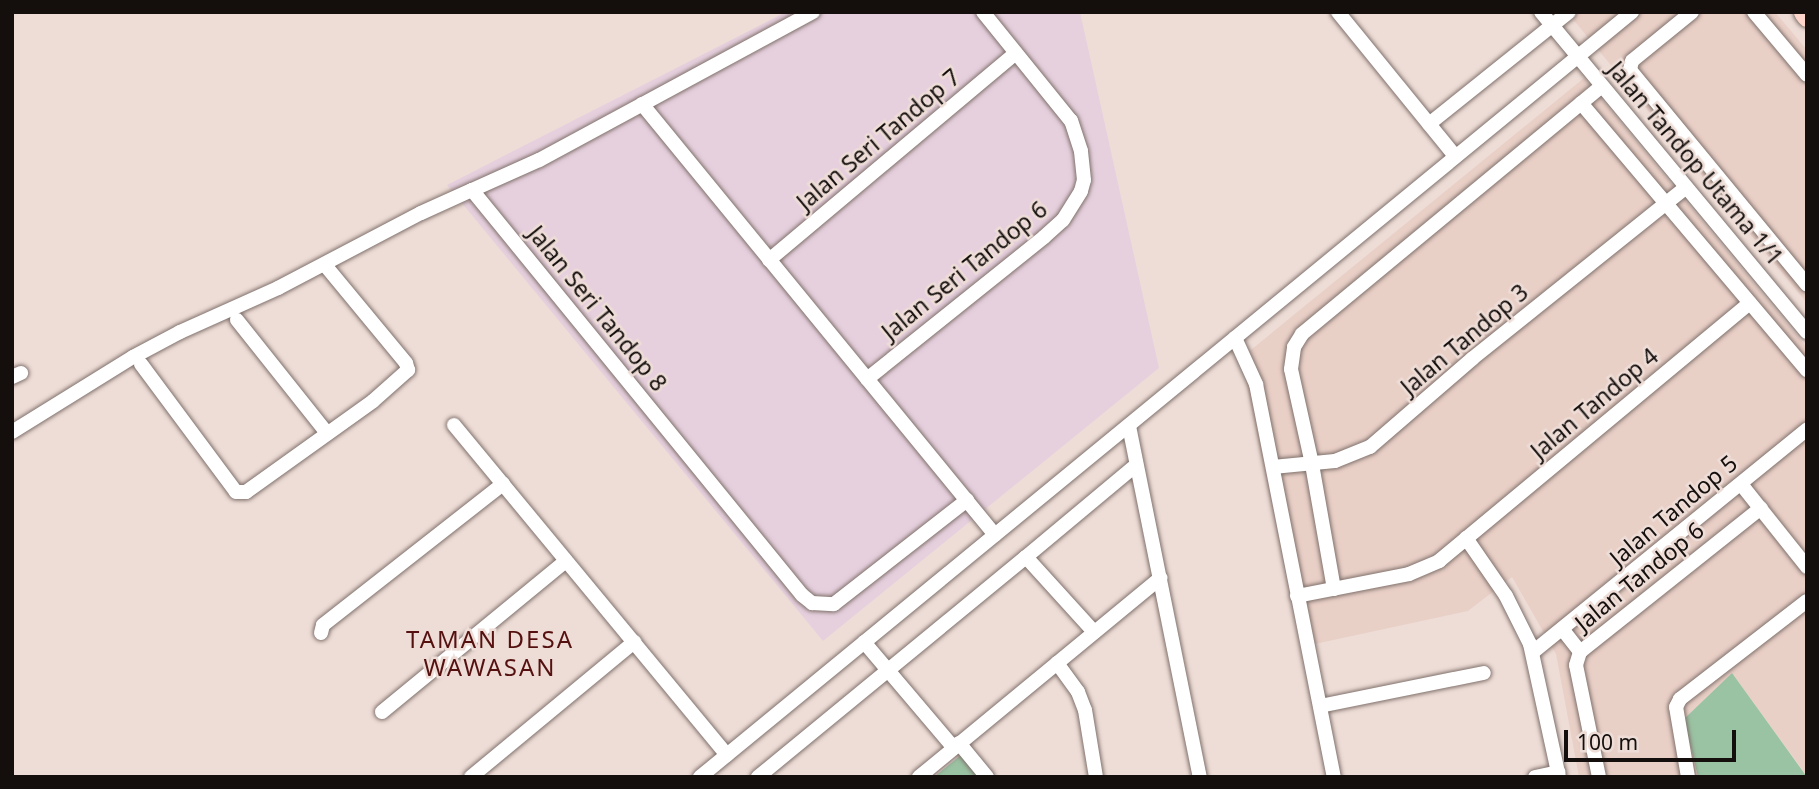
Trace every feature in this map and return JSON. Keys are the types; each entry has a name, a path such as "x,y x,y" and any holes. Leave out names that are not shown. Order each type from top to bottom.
{"street":[{"path":"12,432 133,356 325,265 421,213 539,160 813,12"},
{"name":"Jalan Seri Tandop 6","path":"867,379 1044,237 1063,220 1081,191 1084,180 1079,137 1071,121 983,12"},
{"path":"1338,12 1455,156"},
{"name":"Jalan Tandop Utama 1/1","path":"1541,12 1685,188 1807,331"},
{"path":"1429,124 1569,12"},
{"path":"700,777 1632,12"},
{"path":"1692,12 1632,61 1630,70 1807,285"},
{"path":"1754,12 1807,75"},
{"name":"Jalan Seri Tandop 7","path":"769,260 1016,53"},
{"path":"1334,589 1312,464 1291,369 1291,356 1302,334 1602,86"},
{"path":"1581,103 1807,370"},
{"path":"642,104 995,534"},
{"name":"Jalan Tandop 3","path":"1273,467 1335,461 1370,447 1473,358 1685,188"},
{"name":"Jalan Seri Tandop 8","path":"472,190 802,595 812,603 834,604 967,500"},
{"path":"141,363 236,492 246,492 373,401 408,370 407,363 325,265"},
{"name":"Jalan Tandop 4","path":"1297,596 1425,569 1750,303"},
{"path":"237,320 327,433"},
{"path":"1235,338 1255,384 1334,777"},
{"path":"454,425 727,755"},
{"path":"1129,426 1200,777"},
{"name":"Jalan Tandop 5","path":"1533,652 1807,429"},
{"path":"758,777 1136,465"},
{"path":"321,634 323,625 503,484"},
{"path":"1741,484 1807,567"},
{"name":"Jalan Tandop 6","path":"1599,777 1576,665 1580,652 1761,508"},
{"path":"1466,538 1506,596 1533,652 1558,774 1535,777"},
{"path":"1026,557 1094,632"},
{"path":"382,712 566,561"},
{"path":"919,777 1160,578"},
{"path":"1688,777 1676,707 1680,699 1807,601"},
{"path":"1563,630 1580,652"},
{"path":"471,777 634,642"},
{"path":"864,642 987,777"},
{"path":"1057,663 1079,692 1086,710 1097,777"},
{"path":"1320,706 1484,673"}],"shaded area":[{"path":"786,12 1080,12 1159,368 823,641 447,185"},
{"path":"1567,12 1775,12 1807,50 1807,303"},
{"path":"1584,78 1807,348 1807,776 1732,673 1684,719 1698,777 1579,777 1556,654 1512,577 1468,611 1301,647 1241,358"}],"green space":[{"path":"1732,673 1807,777 1698,777 1684,719"},
{"path":"961,755 980,777 934,777"}],"district":[{"name":"TAMAN DESA WAWASAN","path":"490,653"}]}
